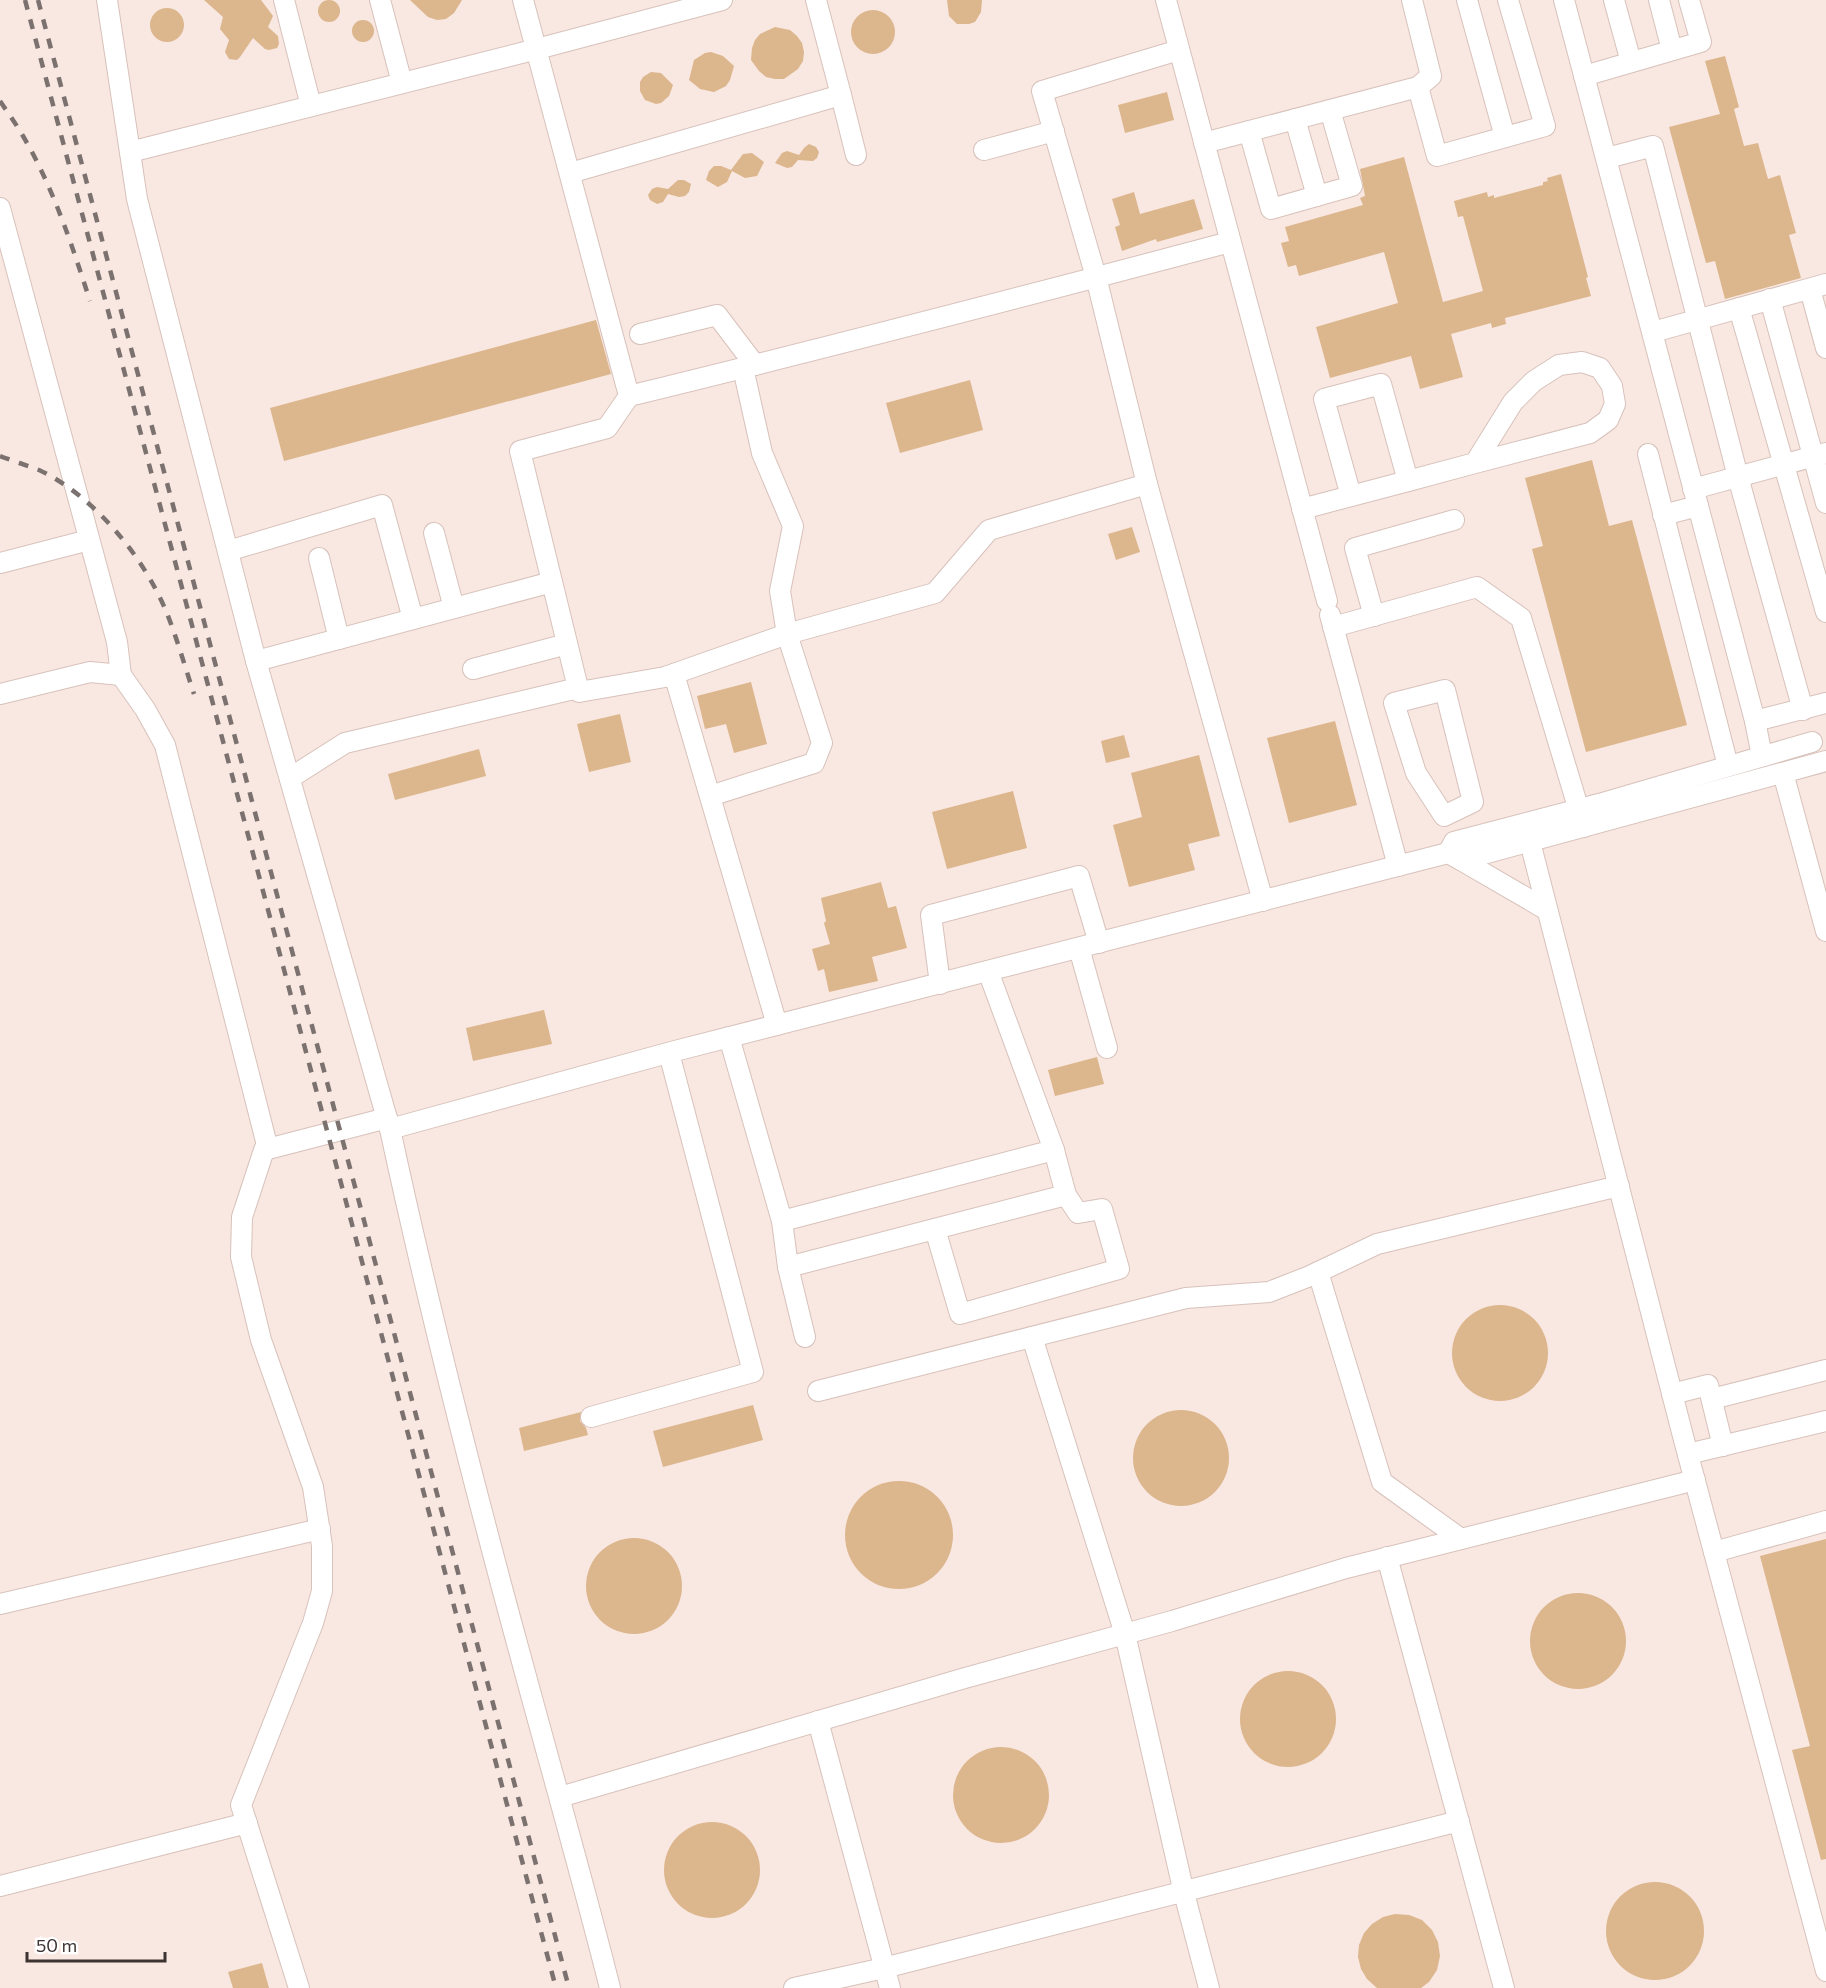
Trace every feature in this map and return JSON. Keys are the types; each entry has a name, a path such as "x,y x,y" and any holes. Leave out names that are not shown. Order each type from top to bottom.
{"lane":[{"path":"107,0 137,199 256,661 389,1124 421,1270 524,1669 610,1988"},
{"path":"284,0 311,106"},
{"path":"380,0 402,83"},
{"path":"523,0 629,396"},
{"path":"130,152 722,0"},
{"path":"816,0 856,155"},
{"path":"1166,0 1398,866"},
{"path":"1204,143 1418,87 1431,76 1412,0"},
{"path":"1467,0 1505,137"},
{"path":"1418,87 1437,156 1545,126 1508,0"},
{"path":"1564,0 1755,721 1762,756"},
{"path":"1614,0 1631,62"},
{"path":"1659,0 1672,50"},
{"path":"1584,76 1701,42 1689,0"},
{"path":"1179,50 1042,91 1096,277 1147,484 1263,901"},
{"path":"570,173 841,95"},
{"path":"1249,131 1271,209 1352,186 1330,110"},
{"path":"1295,119 1317,196"},
{"path":"984,150 1054,131"},
{"path":"1606,158 1653,146 1738,477 1803,710"},
{"path":"0,208 117,642 121,675 145,709 165,745 268,1149"},
{"path":"1147,484 989,530 935,593 787,634 665,677 579,692 520,450 607,428 629,396 906,328 1230,242"},
{"path":"1653,332 1818,286 1826,348"},
{"path":"1770,299 1820,454 1826,503"},
{"path":"1740,308 1783,465 1821,579 1826,612"},
{"path":"640,334 717,315 749,366 762,453 793,526 780,591 787,634 822,743 814,763 710,796"},
{"path":"1302,508 1351,496 1590,433 1608,420 1615,404 1612,386 1600,368 1582,362 1559,364 1534,381 1513,402 1475,463"},
{"path":"1351,496 1324,399 1381,384 1408,481"},
{"path":"1648,454 1728,766"},
{"path":"1663,515 1738,477 1820,454"},
{"path":"228,551 382,506 412,619"},
{"path":"1374,616 1355,548 1454,520"},
{"path":"434,533 454,608"},
{"path":"0,563 89,540"},
{"path":"319,558 339,639"},
{"path":"256,661 552,582"},
{"path":"1330,613 1374,616 1477,587 1521,618 1581,818"},
{"path":"473,669 567,644"},
{"path":"0,694 90,672 121,675"},
{"path":"674,674 777,1025"},
{"path":"290,778 345,743 578,688"},
{"path":"1445,690 1473,802 1453,812 1444,816 1416,773 1394,703 1445,690"},
{"path":"1755,721 1826,703"},
{"path":"1456,851 1530,842 1581,818 1728,766 1812,742"},
{"path":"299,1988 241,1805 313,1623 322,1591 322,1546 313,1487 261,1340 241,1257 242,1217 264,1150 389,1124 1581,818 1783,773 1826,761"},
{"path":"1783,773 1826,931"},
{"path":"1453,812 1456,851"},
{"path":"1530,842 1672,1394 1826,1971"},
{"path":"1456,851 1547,910"},
{"path":"940,984 931,915 1078,876 1099,943"},
{"path":"1079,948 1107,1048"},
{"path":"935,1229 960,1314 1119,1269 1102,1209 1078,1213 1066,1195 1054,1150 988,971"},
{"path":"729,1037 782,1221 788,1267 805,1337"},
{"path":"591,1417 753,1372 669,1053"},
{"path":"782,1221 1054,1150"},
{"path":"818,1391 1186,1298 1269,1292 1377,1244 1619,1186"},
{"path":"788,1267 1066,1195"},
{"path":"1318,1272 1382,1482 1461,1539"},
{"path":"1032,1337 1125,1634 1184,1893 1209,1988"},
{"path":"1712,1399 1826,1370"},
{"path":"1672,1394 1708,1385 1723,1446"},
{"path":"1688,1454 1826,1421"},
{"path":"560,1797 1346,1568 1695,1480"},
{"path":"1714,1552 1826,1521"},
{"path":"0,1604 320,1529"},
{"path":"1387,1557 1504,1988"},
{"path":"818,1721 890,1988"},
{"path":"794,1988 884,1968 1184,1893 1459,1821"},
{"path":"0,1886 247,1823"}],"shaded area":[{"path":"0,0 1826,0 1826,1988 0,1988"}],"building":[{"path":"204,0 261,0 273,16 268,27 278,36 277,48 265,49 253,38 237,60 229,59 225,52 229,40 220,29 223,17"},
{"path":"329,0 337,3 340,11 337,19 329,22 321,19 318,11 321,3"},
{"path":"410,0 462,0 454,13 446,19 437,20 428,17"},
{"path":"947,0 982,0 981,12 975,22 957,24 949,16"},
{"path":"167,8 179,13 184,25 179,37 167,42 155,37 150,25 155,13"},
{"path":"873,10 889,16 895,32 889,48 873,54 857,48 851,32 857,16"},
{"path":"363,20 371,23 374,31 371,39 363,42 355,39 352,31 355,23"},
{"path":"775,27 790,30 797,36 804,52 803,61 798,69 784,79 766,77 751,60 755,40 760,34"},
{"path":"711,52 723,56 734,66 726,86 714,92 700,89 689,80 694,60"},
{"path":"1725,56 1739,107 1734,109 1744,146 1758,143 1768,179 1780,175 1796,233 1789,235 1801,278 1725,299 1715,261 1706,263 1669,127 1720,114 1705,61"},
{"path":"651,72 661,73 673,85 669,96 661,103 656,104 645,100 640,91 640,82"},
{"path":"1167,92 1174,120 1125,133 1118,105"},
{"path":"809,144 816,147 819,152 813,161 798,160 792,167 787,168 775,163 782,153 787,151 799,155"},
{"path":"752,153 764,162 757,176 745,178 732,171 727,182 718,187 706,180 709,171 714,166 731,170 743,154"},
{"path":"1404,157 1443,302 1483,291 1463,216 1458,217 1454,201 1487,192 1488,197 1494,195 1494,198 1543,185 1543,182 1548,181 1547,178 1561,174 1591,296 1505,318 1506,324 1492,328 1491,323 1451,334 1463,377 1420,389 1411,356 1330,378 1316,327 1398,303 1384,252 1299,276 1296,265 1288,267 1281,243 1289,241 1285,227 1363,205 1360,198 1365,196 1360,169"},
{"path":"678,180 691,184 685,196 668,194 663,202 657,204 650,200 648,195 652,189 657,187 668,189"},
{"path":"1134,192 1140,214 1194,199 1203,229 1157,242 1156,239 1122,251 1115,227 1120,225 1112,199"},
{"path":"596,320 611,374 284,461 270,408"},
{"path":"970,380 983,430 900,453 886,403"},
{"path":"1592,460 1609,526 1632,520 1687,725 1586,752 1532,549 1543,546 1525,478"},
{"path":"1132,527 1140,552 1116,560 1108,534"},
{"path":"751,682 767,744 734,753 726,724 705,729 697,696"},
{"path":"620,714 631,762 589,772 577,724"},
{"path":"1335,721 1357,805 1289,823 1267,738"},
{"path":"1124,735 1130,757 1106,763 1101,741"},
{"path":"479,749 486,776 395,800 388,774"},
{"path":"1199,755 1220,836 1188,844 1195,870 1129,887 1113,825 1142,817 1131,773"},
{"path":"1013,791 1027,848 947,869 932,812"},
{"path":"881,882 888,908 896,906 907,948 872,957 878,981 829,992 824,969 818,971 812,949 830,944 824,923 826,921 821,898"},
{"path":"544,1010 552,1044 473,1061 466,1028"},
{"path":"1097,1057 1104,1084 1055,1096 1048,1070"},
{"path":"1500,1305 1518,1309 1534,1319 1544,1335 1548,1353 1544,1371 1534,1387 1518,1397 1500,1401 1482,1397 1466,1387 1456,1371 1452,1353 1456,1335 1466,1319 1482,1309"},
{"path":"753,1405 763,1440 663,1467 653,1431"},
{"path":"1181,1410 1199,1414 1215,1424 1225,1440 1229,1458 1225,1476 1215,1492 1199,1502 1181,1506 1163,1502 1147,1492 1137,1476 1133,1458 1137,1440 1147,1424 1163,1414"},
{"path":"581,1412 580,1421 588,1435 524,1451 519,1428"},
{"path":"899,1481 920,1485 937,1497 949,1514 953,1535 949,1556 937,1573 920,1585 899,1589 878,1585 861,1573 849,1556 845,1535 849,1514 861,1497 878,1485"},
{"path":"634,1538 652,1542 668,1552 678,1568 682,1586 678,1604 668,1620 652,1630 634,1634 616,1630 600,1620 590,1604 586,1586 590,1568 600,1552 616,1542"},
{"path":"1826,1539 1826,1859 1821,1860 1792,1750 1810,1746 1760,1556"},
{"path":"1578,1593 1596,1597 1612,1607 1622,1623 1626,1641 1622,1659 1612,1675 1596,1685 1578,1689 1560,1685 1544,1675 1534,1659 1530,1641 1534,1623 1544,1607 1560,1597"},
{"path":"1288,1671 1306,1675 1322,1685 1332,1701 1336,1719 1332,1737 1322,1753 1306,1763 1288,1767 1270,1763 1254,1753 1244,1737 1240,1719 1244,1701 1254,1685 1270,1675"},
{"path":"1001,1747 1019,1751 1035,1761 1045,1777 1049,1795 1045,1813 1035,1829 1019,1839 1001,1843 983,1839 967,1829 957,1813 953,1795 957,1777 967,1761 983,1751"},
{"path":"712,1822 730,1826 746,1836 756,1852 760,1870 756,1888 746,1904 730,1914 712,1918 694,1914 678,1904 668,1888 664,1870 668,1852 678,1836 694,1826"},
{"path":"1655,1882 1674,1886 1689,1897 1700,1912 1704,1931 1700,1950 1689,1965 1674,1976 1655,1980 1636,1976 1621,1965 1610,1950 1606,1931 1610,1912 1621,1897 1636,1886"},
{"path":"1395,1914 1409,1915 1422,1920 1432,1930 1438,1942 1440,1956 1437,1970 1429,1982 1421,1988 1377,1988 1367,1979 1361,1969 1358,1957 1359,1945 1364,1933 1383,1917"},
{"path":"262,1963 269,1988 233,1988 228,1972"}],"railway":[{"path":"25,0 556,1988"},
{"path":"38,0 569,1988"},
{"path":"0,101 23,136 44,175 69,238 90,301"},
{"path":"0,456 39,470 79,495 130,549 144,569 166,611 194,694"}]}
